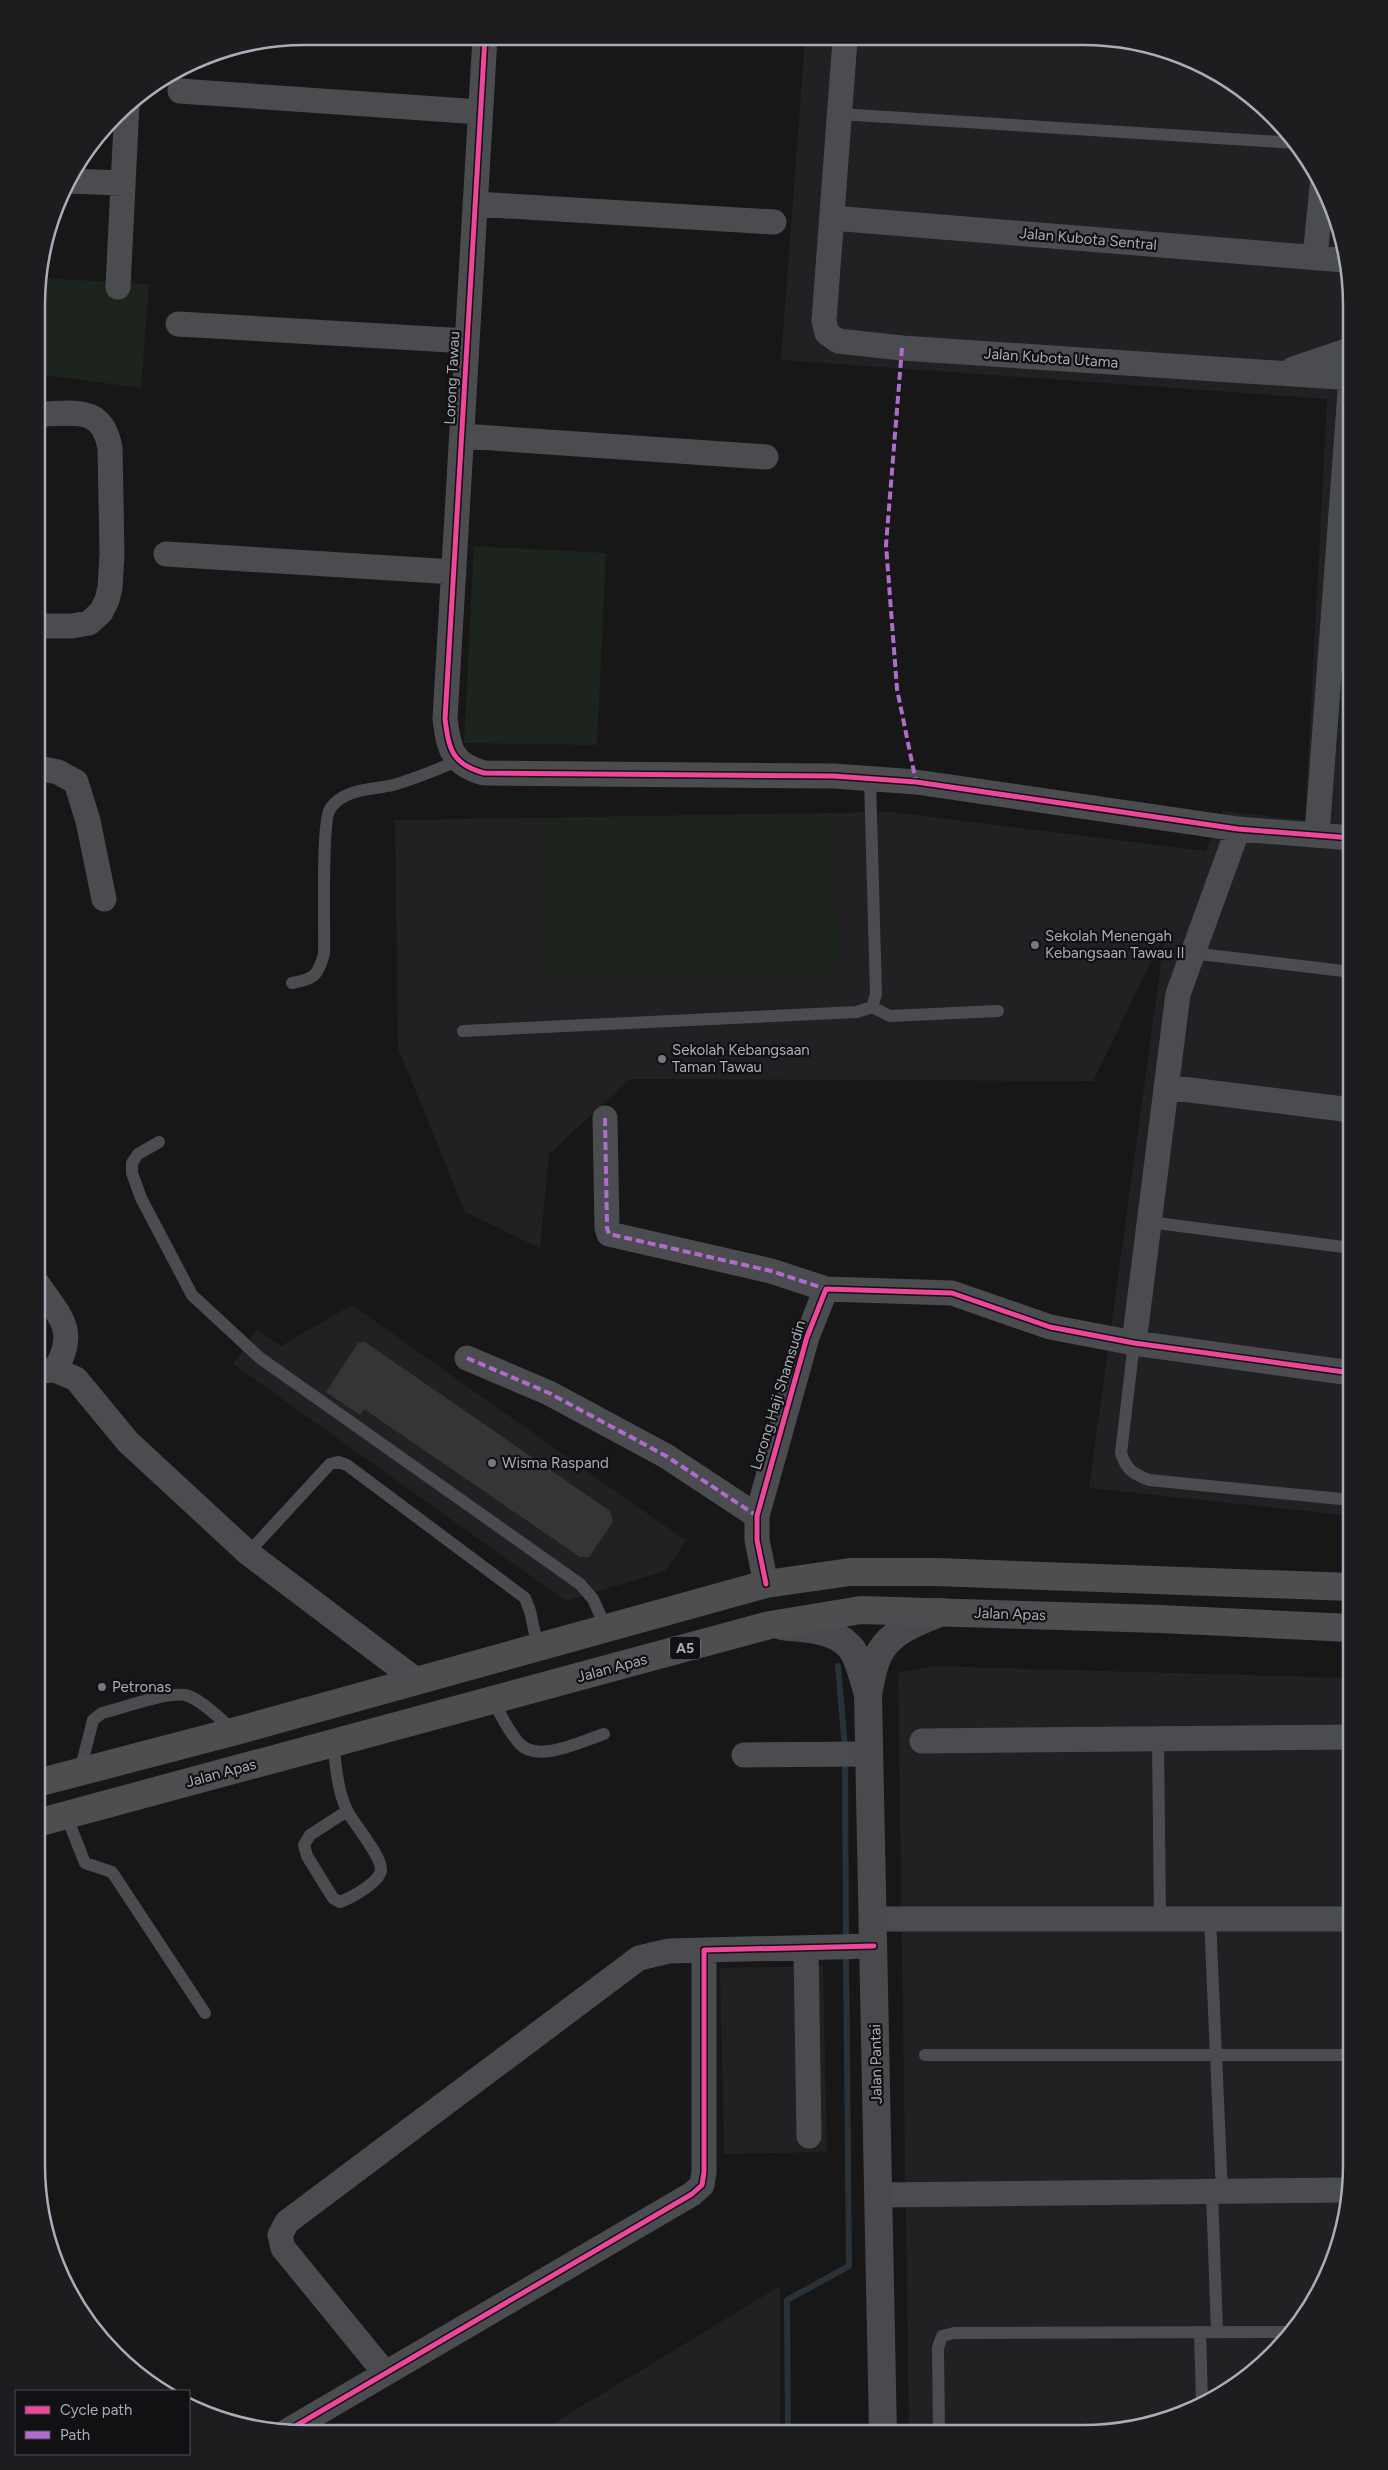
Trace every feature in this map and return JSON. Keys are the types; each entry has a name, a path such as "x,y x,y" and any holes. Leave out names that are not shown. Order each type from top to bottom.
{"highway":[{"path":"45,1781 236,1731 766,1584 850,1572 935,1572 1343,1587"},
{"path":"1296,1586 1343,1593"},
{"name":"Jalan Apas","path":"45,1821 770,1625 861,1610 1343,1628"}],"street":[{"name":"Lorong Tawau","path":"458,761 450,745 445,719 484,45"},
{"path":"832,218 845,45"},
{"path":"180,91 480,112"},
{"path":"118,287 126,116"},
{"path":"77,181 122,183"},
{"path":"1315,257 1321,200"},
{"path":"475,204 774,222"},
{"name":"Jalan Kubota Sentral","path":"832,218 1339,259"},
{"name":"Jalan Kubota Utama","path":"832,218 824,320 827,333 838,341 902,348 1278,373 1343,374"},
{"path":"178,324 467,341"},
{"name":"Jalan Kubota Utama","path":"1278,373 1343,352"},
{"path":"45,414 83,414 94,417 102,424 108,434 110,448 112,554 110,588 101,612 89,623 72,626 45,626"},
{"path":"462,436 766,456"},
{"path":"166,554 454,572"},
{"path":"1318,835 1340,675 1343,593"},
{"path":"458,761 468,769 484,773 834,776 916,782 1238,829 1343,837"},
{"path":"45,769 58,772 76,782 88,821 104,899"},
{"path":"1134,1343 1178,994 1238,829"},
{"path":"1166,1088 1343,1109"},
{"path":"605,1118 607,1228 609,1234 771,1271 826,1289 952,1293 1050,1327 1134,1343 1343,1372"},
{"name":"Lorong Haji Shamsudin","path":"766,1584 757,1540 757,1516 807,1338 826,1289"},
{"path":"45,1295 65,1325 67,1342 62,1357 46,1370"},
{"path":"468,1358 549,1393 666,1456 757,1516"},
{"path":"46,1370 76,1379 128,1442 248,1552 416,1680"},
{"path":"868,1694 880,1652 891,1638 912,1624 942,1612"},
{"path":"770,1625 817,1630 836,1636 851,1648 868,1694"},
{"name":"Jalan Pantai","path":"868,1694 862,1754 874,1919 867,1947 878,2195 882,2425"},
{"path":"922,1741 1343,1737"},
{"path":"744,1755 862,1754"},
{"path":"874,1919 1343,1919"},
{"path":"385,2372 283,2248 280,2235 286,2222 639,1958 669,1951 867,1947"},
{"path":"809,2136 816,1948"},
{"path":"299,2425 385,2372 692,2194 702,2185 704,2172 704,1950"},
{"path":"878,2195 1342,2190"}],"lane":[{"path":"839,114 1286,142"},
{"path":"292,983 311,980 320,969 324,954 325,830 330,810 345,797 366,788 392,785 458,761"},
{"path":"870,779 876,994 872,1007"},
{"path":"1192,953 1343,971"},
{"path":"463,1031 857,1012 872,1007 890,1016 998,1011"},
{"path":"160,1142 138,1154 132,1163 132,1173 141,1198 192,1295 260,1358 580,1584 593,1599 606,1628"},
{"path":"1149,1222 1343,1247"},
{"path":"1134,1343 1121,1453 1125,1465 1134,1475 1149,1480 1343,1499"},
{"path":"248,1552 330,1464 338,1462 347,1465 524,1598 530,1611 538,1648"},
{"path":"80,1770 93,1720 102,1713 172,1695 186,1695 236,1731"},
{"path":"492,1700 520,1744 533,1752 548,1752 604,1734"},
{"path":"1158,1739 1160,1919"},
{"path":"333,1743 339,1785 347,1811 378,1860 381,1869 378,1878 350,1898 340,1902 333,1898 307,1856 304,1845 310,1835 347,1811"},
{"path":"66,1815 85,1864 112,1872 205,2013"},
{"path":"1210,1919 1216,2055 1217,2332"},
{"path":"925,2055 1343,2055"},
{"path":"1200,2332 1202,2396"},
{"path":"939,2425 938,2348 942,2336 954,2333 1283,2332"}],"shaded area":[{"path":"805,45 1083,45 1117,47 1151,54 1198,72 1228,89 1255,109 1279,133 1299,160 1316,190 1329,221 1338,254 1343,305 1343,1515 1089,1488 1165,934 1093,1081 630,1079 549,1154 540,1248 465,1212 398,1048 395,820 890,812 1206,851 1223,811 1305,820 1327,399 781,360"},
{"path":"47,278 149,284 141,388 45,375"},
{"path":"474,546 606,553 597,745 464,743"},
{"path":"832,813 840,971 545,981 543,818"},
{"path":"352,1305 686,1541 665,1571 566,1601 233,1364 257,1330 281,1346"},
{"path":"930,1666 1343,1678 1343,2165 1338,2216 1329,2249 1316,2280 1299,2310 1279,2337 1255,2361 1228,2381 1183,2405 1151,2416 1117,2423 1083,2425 909,2425 898,1673"},
{"path":"823,1966 827,2152 724,2154 720,1968"},
{"path":"780,2286 780,2425 551,2425"}],"building":[{"name":"Wisma Raspand","path":"365,1342 610,1511 613,1522 589,1557 580,1557 364,1409 360,1415 326,1392 358,1343"}],"waterway":[{"path":"838,1666 845,1749"},
{"path":"845,1759 846,1942"},
{"path":"788,2425 787,2300 849,2266 846,1952"}],"marked path":[{"path":"902,348 886,545 897,689 916,782"},
{"path":"605,1118 607,1228 609,1234 771,1271 826,1289"},
{"path":"467,1358 549,1393 666,1456 757,1516"}],"cycle path":[{"path":"485,45 445,719 448,739 454,754 459,760 465,765 484,773 834,776 916,782 1238,829 1343,837"},
{"path":"766,1584 757,1540 757,1516 807,1337 826,1289 952,1293 1050,1327 1134,1343 1343,1372"},
{"path":"298,2425 692,2194 702,2185 704,2172 704,1950 874,1946"}],"place":[{"name":"Sekolah Menengah Kebangsaan Tawau II","path":"1035,945"},
{"name":"Sekolah Kebangsaan Taman Tawau","path":"662,1059"},
{"name":"Wisma Raspand","path":"492,1463"},
{"name":"Petronas","path":"102,1687"}]}
